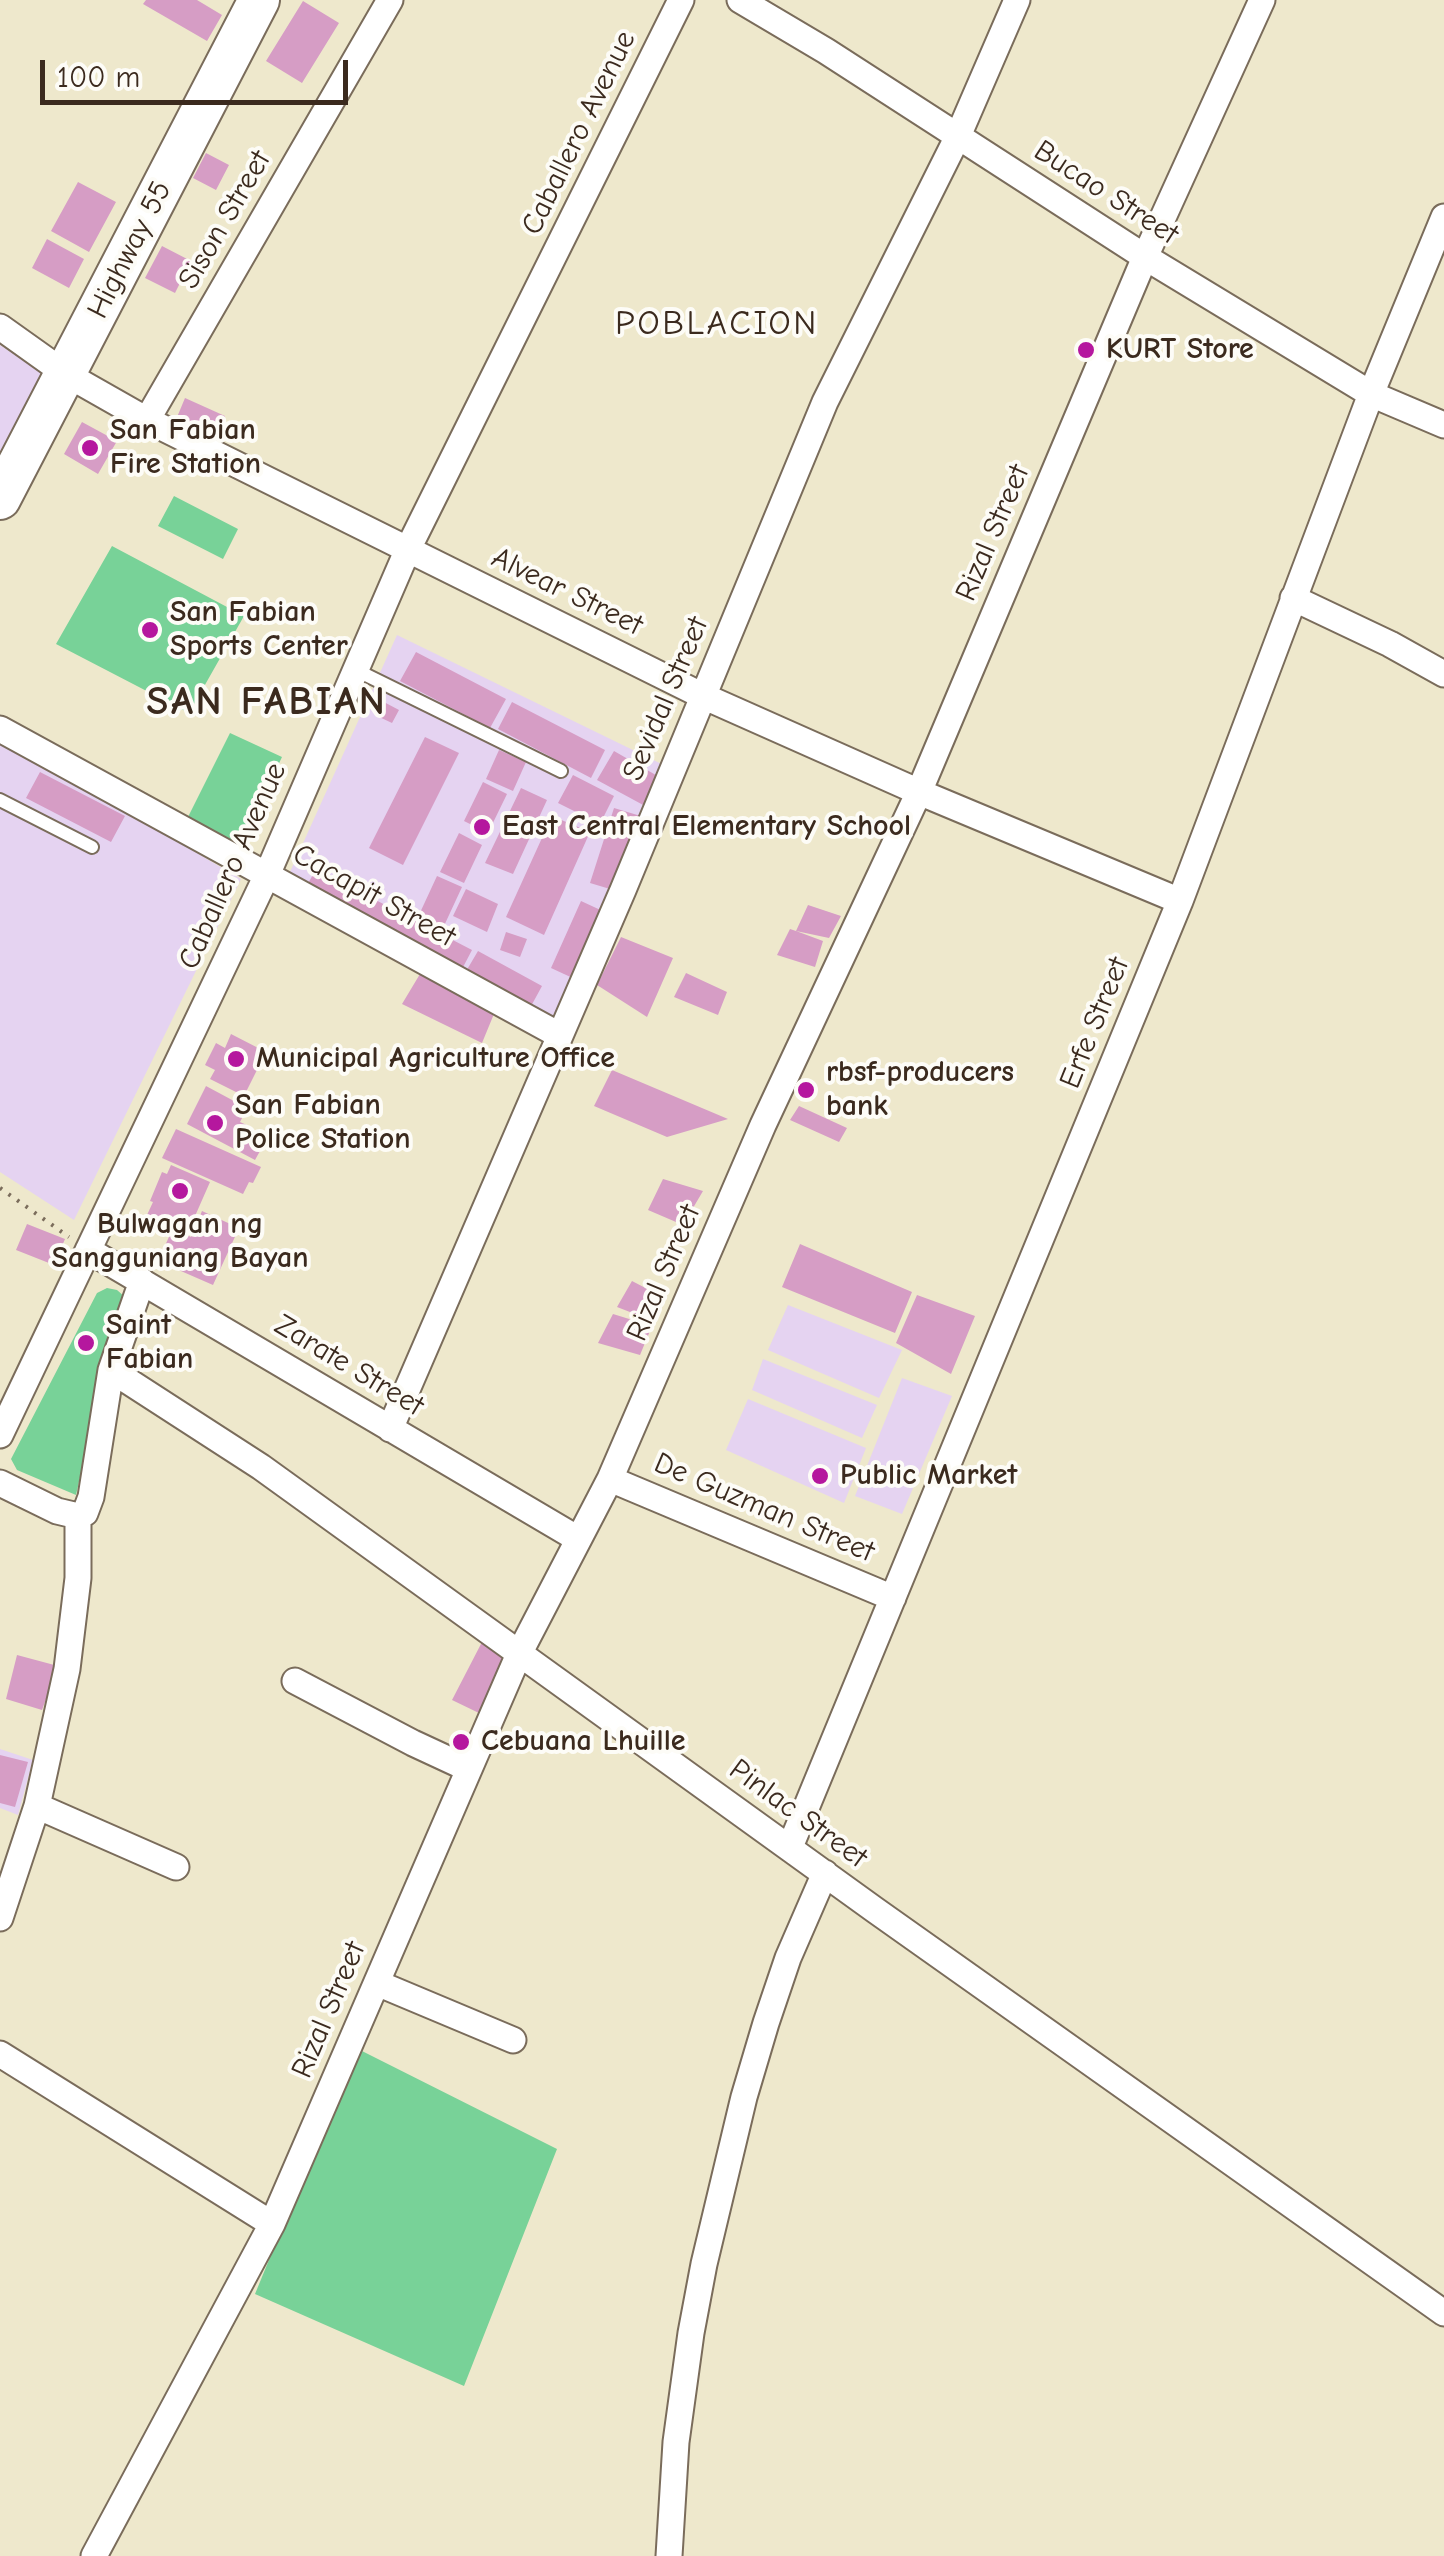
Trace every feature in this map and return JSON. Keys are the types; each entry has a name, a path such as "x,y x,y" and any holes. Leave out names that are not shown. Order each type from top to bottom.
{"highway":[{"name":"Highway 55","path":"0,499 259,0"}],"street":[{"name":"Sison Street","path":"147,420 390,0"},
{"name":"Caballero Avenue","path":"0,1435 267,875 408,549 681,0"},
{"name":"Bucao Street","path":"740,0 1144,258 1372,394 1444,425"},
{"name":"Sevidal Street","path":"390,1428 623,890 825,402 958,136 1017,0"},
{"name":"Rizal Street","path":"94,2556 272,2224 519,1654 610,1479 763,1125 919,792 1144,258 1262,0"},
{"name":"Erfe Street","path":"790,1847 1180,901 1372,394 1443,224"},
{"name":"Alvear Street","path":"0,327 66,374 147,420 703,696 1180,901"},
{"path":"1293,598 1444,674"},
{"name":"Cacapit Street","path":"0,729 559,1035"},
{"name":"Zarate Street","path":"88,1250 578,1539"},
{"path":"0,1483 57,1511 78,1516 86,1513 111,1370 142,1280"},
{"name":"Pinlac Street","path":"111,1370 260,1467 1444,2313"},
{"name":"De Guzman Street","path":"610,1479 893,1598"},
{"path":"0,1918 36,1806 67,1668 78,1578 78,1516"},
{"path":"295,1681 470,1768"},
{"path":"36,1806 176,1867"},
{"path":"669,2556 676,2442 704,2264 766,2023 788,1958 825,1873"},
{"path":"377,1982 514,2040"},
{"path":"0,2054 272,2224"}],"lane":[{"path":"356,670 560,771"},
{"path":"0,800 92,846"}],"path":[{"path":"0,1188 88,1250"}],"shaded area":[{"path":"0,345 47,376 0,462"},
{"name":"East Central Elementary School","path":"397,635 676,771 566,1032 285,883"},
{"path":"0,737 241,879 74,1220 0,1172"},
{"name":"Public Market","path":"788,1305 902,1350 879,1398 768,1350"},
{"name":"Public Market","path":"763,1359 877,1405 862,1438 752,1390"},
{"name":"Public Market","path":"902,1378 952,1396 902,1514 855,1496"},
{"name":"Public Market","path":"748,1399 866,1448 844,1503 726,1450"},
{"path":"0,1749 33,1760 18,1815 0,1808"}],"green space":[{"path":"174,496 238,529 223,559 158,526"},
{"name":"San Fabian Sports Center","path":"112,546 244,616 189,713 56,644"},
{"path":"230,733 282,757 237,852 184,825"},
{"path":"107,1288 125,1297 106,1361 76,1495 17,1470 11,1459 97,1293"},
{"path":"356,2048 557,2149 464,2386 255,2294"}],"building":[{"path":"146,0 197,0 222,15 207,41 143,4"},
{"path":"303,1 339,23 302,83 266,61"},
{"path":"206,153 229,165 216,190 193,178"},
{"path":"78,182 116,202 89,252 51,231"},
{"path":"47,239 84,259 69,288 32,268"},
{"path":"162,246 191,261 175,293 145,278"},
{"path":"185,398 225,416 214,439 175,422"},
{"name":"San Fabian Fire Station","path":"82,422 117,441 98,474 64,454"},
{"path":"416,652 506,699 490,728 400,681"},
{"path":"382,701 399,710 392,723 375,715"},
{"path":"512,702 605,750 591,778 498,729"},
{"path":"425,737 459,753 403,865 369,848"},
{"path":"499,750 526,762 513,791 486,779"},
{"path":"614,751 661,778 645,806 597,780"},
{"path":"40,772 125,816 111,842 26,798"},
{"path":"573,775 614,796 600,824 558,803"},
{"path":"483,782 507,794 488,833 464,821"},
{"path":"521,788 547,800 513,874 485,863"},
{"path":"614,808 644,817 620,892 590,883"},
{"path":"552,816 590,832 544,935 506,917"},
{"path":"459,833 482,845 464,883 440,872"},
{"path":"316,869 472,950 461,971 305,889"},
{"path":"437,876 462,887 443,928 418,917"},
{"path":"466,889 498,904 487,932 453,916"},
{"path":"581,901 607,913 577,980 551,968"},
{"path":"808,905 841,916 829,938 796,931"},
{"path":"790,929 823,941 815,967 777,955"},
{"path":"506,932 527,939 520,957 500,950"},
{"path":"621,937 673,958 647,1017 597,985"},
{"path":"478,951 542,986 530,1008 465,973"},
{"path":"423,969 496,1009 482,1043 402,1004"},
{"path":"686,973 727,992 718,1015 674,997"},
{"name":"Municipal Agriculture Office","path":"231,1034 266,1052 244,1096 210,1079 215,1070 205,1065 216,1043 225,1048"},
{"path":"612,1070 728,1119 667,1137 594,1106"},
{"name":"San Fabian Police Station","path":"206,1086 247,1108 240,1122 251,1127 248,1133 265,1142 255,1160 187,1124"},
{"path":"799,1106 847,1128 839,1142 790,1120"},
{"path":"176,1129 261,1167 253,1183 249,1182 243,1194 162,1158"},
{"name":"Bulwagan ng Sangguniang Bayan","path":"171,1165 210,1182 188,1232 147,1215 162,1172 167,1174"},
{"path":"663,1179 703,1191 683,1225 648,1210"},
{"path":"202,1211 239,1228 213,1285 158,1261 173,1228 191,1237"},
{"path":"27,1224 65,1239 54,1265 16,1250"},
{"path":"800,1244 912,1292 895,1333 782,1287"},
{"path":"632,1281 659,1295 648,1319 617,1307"},
{"path":"917,1295 975,1316 951,1374 896,1343"},
{"path":"613,1314 652,1326 640,1355 598,1343"},
{"path":"482,1642 511,1656 481,1714 452,1700"},
{"path":"17,1655 58,1666 42,1710 6,1699"},
{"path":"0,1755 28,1762 15,1807 0,1803"}],"place":[{"name":"KURT Store","path":"1086,350"},
{"name":"San Fabian Fire Station","path":"90,448"},
{"name":"San Fabian Sports Center","path":"150,630"},
{"name":"East Central Elementary School","path":"482,827"},
{"name":"Municipal Agriculture Office","path":"236,1059"},
{"name":"rbsf-producers bank","path":"806,1090"},
{"name":"San Fabian Police Station","path":"215,1123"},
{"name":"Bulwagan ng Sangguniang Bayan","path":"180,1191"},
{"name":"Saint Fabian","path":"86,1343"},
{"name":"Public Market","path":"820,1476"},
{"name":"Cebuana Lhuille","path":"461,1742"}],"district":[{"name":"POBLACION","path":"717,324"},
{"name":"SAN FABIAN","path":"267,703"}]}
